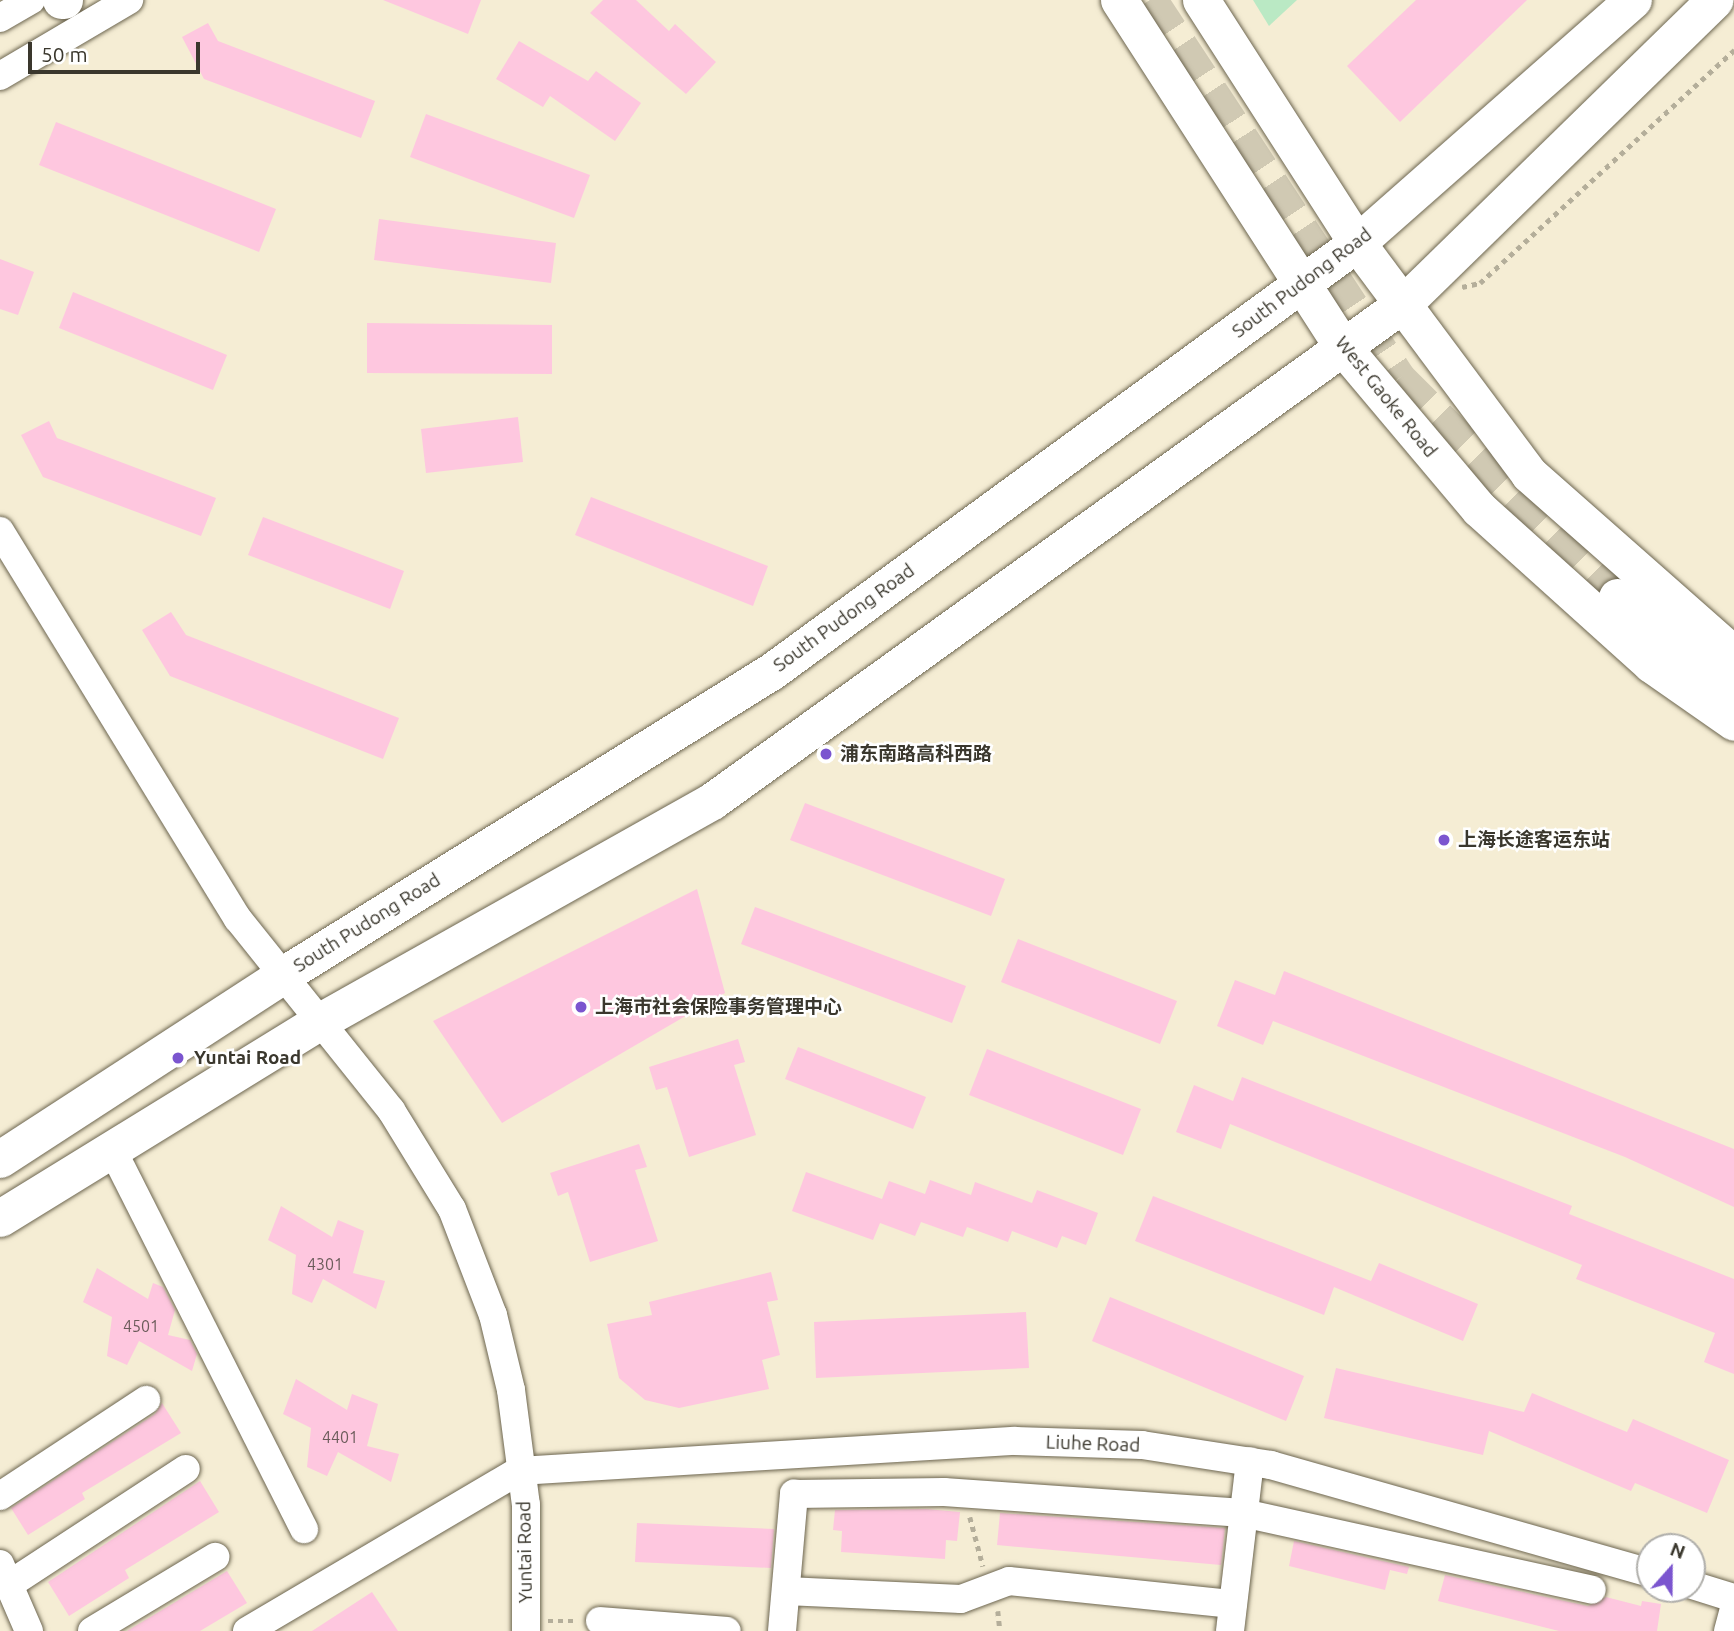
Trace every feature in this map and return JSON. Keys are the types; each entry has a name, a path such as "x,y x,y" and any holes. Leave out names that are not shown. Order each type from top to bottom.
{"main road":[{"name":"West Gaoke Road","path":"1119,0 1341,345 1479,509 1651,664 1734,722"},
{"name":"South Pudong Road","path":"0,1159 283,975 772,671 1357,243 1633,0"},
{"path":"0,1218 322,1020 712,801 1341,345 1404,303 1715,0"},
{"path":"1201,1 1357,243 1529,474 1734,655"},
{"path":"1617,597 1734,688"}],"street":[{"path":"0,18 31,0"},
{"path":"0,76 129,0"},
{"name":"Yuntai Road","path":"0,531 238,919 322,1020 413,1142 467,1243 503,1352 526,1505 526,1626"},
{"path":"112,1149 304,1529"},
{"path":"0,1496 146,1400"},
{"name":"Liuhe Road","path":"520,1471 1015,1441 1142,1445 1250,1461 1422,1505 1636,1569"},
{"path":"786,1591 961,1599 1009,1581 1231,1618 1250,1461"},
{"path":"29,1631 5,1574 186,1469"},
{"path":"247,1631 520,1471"},
{"path":"782,1631 794,1494 944,1492 1244,1513 1592,1590"},
{"path":"92,1631 215,1557"},
{"path":"1706,1589 1734,1598"},
{"path":"1728,1631 1734,1609"},
{"path":"600,1621 727,1631"}],"path":[{"path":"1455,289 1480,283 1734,50"},
{"path":"944,1492 969,1514 1000,1631"},
{"path":"526,1626 600,1621"}],"green space":[{"path":"1253,0 1297,0 1269,26"}],"building":[{"path":"383,0 481,0 468,34"},
{"path":"603,0 636,0 669,31 675,24 716,62 686,94 590,13"},
{"path":"1416,0 1527,0 1400,122 1347,66"},
{"path":"208,23 218,41 375,101 361,138 204,79 182,37"},
{"path":"519,41 588,81 596,71 641,103 615,141 550,96 543,107 496,79"},
{"path":"426,114 590,175 574,218 410,157"},
{"path":"56,122 276,209 259,252 39,165"},
{"path":"379,219 556,243 551,283 374,260"},
{"path":"0,259 34,272 18,315 0,309"},
{"path":"73,292 227,355 213,390 59,328"},
{"path":"367,323 552,325 552,374 367,373"},
{"path":"518,417 523,462 426,473 421,429"},
{"path":"49,421 57,438 216,498 201,536 43,477 21,435"},
{"path":"591,497 768,566 753,606 575,535"},
{"path":"263,517 404,571 390,609 248,555"},
{"path":"171,612 186,635 399,718 383,759 170,676 142,630"},
{"path":"805,803 1005,879 991,916 790,840"},
{"name":"上海市社会保险事务管理中心","path":"697,889 725,993 502,1123 433,1021"},
{"path":"755,907 966,986 952,1023 741,944"},
{"path":"1018,939 1177,1001 1160,1044 1001,982"},
{"path":"1284,971 1734,1149 1734,1207 1625,1157 1273,1021 1263,1045 1217,1026 1235,980 1275,995"},
{"path":"738,1039 745,1062 734,1065 756,1135 689,1157 667,1087 656,1090 649,1067"},
{"path":"798,1047 926,1097 913,1129 785,1079"},
{"path":"987,1049 1141,1109 1123,1155 969,1095"},
{"path":"1242,1077 1572,1206 1569,1214 1734,1279 1734,1374 1704,1362 1715,1333 1576,1279 1582,1265 1230,1124 1221,1149 1176,1132 1194,1085 1233,1101"},
{"path":"639,1144 647,1167 635,1170 658,1241 590,1262 568,1192 558,1196 550,1173"},
{"path":"806,1172 882,1199 889,1181 925,1194 930,1180 971,1195 975,1182 1032,1203 1037,1190 1098,1213 1086,1245 1062,1236 1057,1248 1012,1231 1008,1242 967,1227 963,1237 921,1222 915,1236 880,1223 873,1240 792,1211"},
{"path":"1153,1196 1371,1281 1379,1263 1478,1304 1463,1341 1334,1287 1324,1315 1135,1241"},
{"path":"281,1206 332,1237 338,1220 364,1231 353,1273 385,1281 376,1309 323,1279 312,1303 292,1294 296,1255 268,1240"},
{"path":"97,1268 148,1299 153,1283 163,1287 175,1310 168,1335 190,1340 197,1354 192,1371 139,1341 127,1365 107,1356 112,1317 83,1302"},
{"path":"771,1272 778,1300 767,1302 780,1355 762,1360 769,1389 679,1408 645,1400 619,1378 607,1324 652,1315 649,1302"},
{"path":"1110,1297 1304,1376 1286,1421 1092,1341"},
{"path":"1026,1312 1029,1368 816,1378 814,1322"},
{"path":"1336,1368 1524,1412 1532,1393 1627,1432 1633,1419 1729,1460 1707,1513 1635,1483 1631,1491 1489,1431 1483,1455 1324,1418"},
{"path":"296,1379 347,1410 352,1394 378,1404 367,1446 399,1454 391,1482 338,1452 327,1476 307,1467 311,1428 283,1414"},
{"path":"162,1403 181,1433 82,1493 85,1499 28,1535 11,1508 155,1414"},
{"path":"200,1481 219,1512 125,1570 129,1578 69,1616 48,1582"},
{"path":"926,1509 960,1512 957,1541 946,1540 945,1559 841,1552 842,1531 833,1530 835,1510"},
{"path":"1000,1513 1225,1528 1221,1565 997,1545"},
{"path":"637,1523 774,1529 771,1568 635,1562"},
{"path":"1294,1541 1409,1567 1407,1574 1390,1570 1385,1590 1289,1566"},
{"path":"227,1571 247,1603 200,1631 127,1631"},
{"path":"1445,1575 1588,1606 1606,1597 1641,1606 1642,1603 1661,1604 1657,1631 1559,1631 1438,1601"},
{"path":"372,1592 398,1631 312,1631"}],"tunnel":[{"path":"1149,0 1398,379 1617,597"}],"place":[{"name":"浦东南路高科西路","path":"826,754"},
{"name":"上海长途客运东站","path":"1444,840"},
{"name":"上海市社会保险事务管理中心","path":"581,1007"},
{"name":"Yuntai Road","path":"178,1058"}]}
